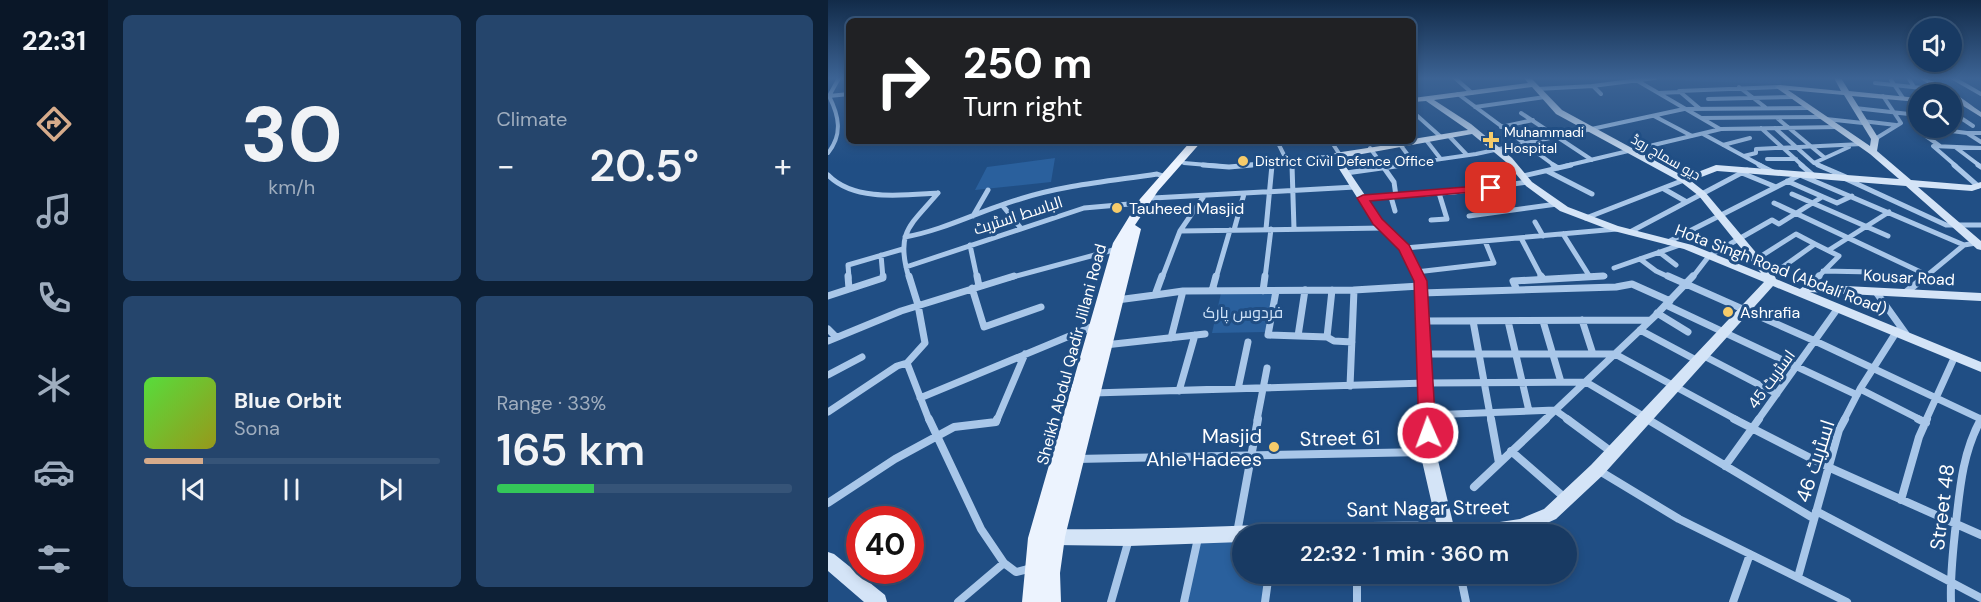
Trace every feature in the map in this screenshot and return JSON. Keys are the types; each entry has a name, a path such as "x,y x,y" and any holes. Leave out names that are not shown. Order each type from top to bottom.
{"main road":[{"name":"Sheikh Abdul Qadir Jillani Road","path":"1034,602 1039,538 1118,249 1129,222 1163,176 1194,144"},
{"name":"Sheikh Abdul Qadir Jillani Road","path":"1049,602 1049,573 1054,537 1134,231 1147,200 1203,144"}],"street":[{"path":"828,153 836,143 838,115 834,106"},
{"name":"Hota Singh Road (Abdali Road)","path":"1439,106 1497,150 1525,179 1557,204 1586,218 1680,245 1804,291 1838,308 1901,332 1981,367"},
{"path":"1475,107 1481,106"},
{"name":"دیو سماج روڈ","path":"1553,106 1559,112 1626,150 1684,180 1702,194 1771,279"},
{"path":"1679,106 1720,129"},
{"path":"1763,106 1825,158"},
{"path":"1806,106 1838,128 1857,145 1873,152 1979,245"},
{"path":"1875,138 1900,123 1889,106"},
{"path":"1968,106 1981,115"},
{"path":"1475,107 1558,168"},
{"path":"1740,108 1750,117"},
{"path":"1346,172 1497,150 1684,109 1809,108"},
{"path":"1855,108 1908,114"},
{"path":"1855,108 1875,138 1873,152"},
{"path":"1521,113 1592,160"},
{"path":"1416,114 1467,155"},
{"path":"1654,116 1692,136"},
{"path":"1701,118 1824,118 1897,125"},
{"path":"1962,118 1974,126"},
{"path":"1501,127 1533,120"},
{"path":"1761,128 1814,176"},
{"path":"1775,128 1814,163 1946,225 1981,225"},
{"name":"الباسط اسٹریٹ","path":"906,267 1020,227 1084,208 1147,200 1244,194 1294,192 1394,196 1439,193 1525,179 1626,150 1720,129 1838,128"},
{"path":"1416,141 1474,131"},
{"path":"1962,132 1981,134"},
{"path":"1967,133 1981,142"},
{"path":"1702,134 1773,172"},
{"path":"1723,145 1750,138"},
{"path":"1929,138 1940,146"},
{"path":"1426,140 1440,158"},
{"path":"1279,144 1290,160 1294,192 1294,229"},
{"path":"1332,144 1359,193 1384,228 1405,248 1416,272 1421,289 1428,452 1445,524"},
{"path":"1184,163 1229,166 1338,155 1394,144"},
{"path":"1401,144 1413,162"},
{"path":"1744,156 1756,153 1756,149 1857,145"},
{"path":"1814,163 1857,145"},
{"path":"1978,188 1933,146 1981,148"},
{"path":"1955,147 1981,167"},
{"path":"1370,148 1394,182 1395,211"},
{"path":"1767,159 1809,159"},
{"path":"1263,291 1268,229 1268,193 1272,162"},
{"path":"1586,218 1716,168 1744,172 1773,172 1978,188"},
{"path":"1547,171 1592,194"},
{"path":"1744,172 1776,187"},
{"path":"1630,232 1665,210 1744,172"},
{"path":"905,237 939,230 1002,205 1043,192 1157,174 1163,176"},
{"path":"1668,242 1800,174"},
{"path":"1800,174 1964,245 1979,245"},
{"path":"828,175 832,182 840,186 874,193 906,195 938,193 910,225 902,243 925,343 907,363 897,366 828,412"},
{"path":"1787,181 1837,203 1852,196"},
{"path":"1664,189 1684,201"},
{"path":"972,216 988,190"},
{"path":"1431,219 1447,219 1439,193"},
{"path":"1212,291 1244,194"},
{"path":"1792,194 1888,236"},
{"path":"1155,295 1180,231 1204,196"},
{"path":"1474,487 1651,320 1687,284 1709,256 1772,220 1779,224 1822,197"},
{"path":"1774,203 1927,275"},
{"path":"1469,216 1557,204"},
{"path":"1002,205 1020,227"},
{"path":"1522,208 1528,216"},
{"path":"1829,250 1889,212"},
{"path":"1535,222 1543,236"},
{"path":"1180,231 1384,228"},
{"path":"1405,248 1618,229"},
{"path":"1563,234 1590,277"},
{"path":"1755,260 1796,234 1840,256 1823,270 1804,291"},
{"path":"1521,238 1544,279"},
{"path":"1416,272 1494,263 1485,241"},
{"path":"1771,279 1815,244"},
{"path":"970,245 984,327 1041,307"},
{"path":"1614,268 1680,245"},
{"path":"1904,294 1964,245"},
{"path":"849,289 848,265 903,249"},
{"path":"828,341 918,305 1118,249"},
{"path":"1659,252 1676,265"},
{"path":"828,296 883,278 881,255"},
{"path":"1640,259 1656,271 1815,340 1981,419"},
{"path":"1823,270 1873,272"},
{"path":"1517,290 1513,280 1605,276"},
{"name":"Sant Nagar Street","path":"1528,524 1550,514 1614,454 1746,310 1771,279"},
{"path":"1116,300 1183,291 1517,290 1616,287 1632,284 1796,368 1858,392 1926,423"},
{"path":"1298,336 1305,290"},
{"path":"1327,337 1332,290"},
{"path":"1350,386 1354,290"},
{"path":"1171,338 1183,291"},
{"path":"1276,291 1267,333 1270,336 1327,337 1334,341 1352,342"},
{"name":"Kousar Road","path":"1804,291 1981,297"},
{"path":"1876,292 1901,332"},
{"name":"اسٹریٹ 45","path":"1725,466 1838,308"},
{"path":"1657,314 1688,332"},
{"path":"1582,320 1593,354"},
{"path":"1423,321 1651,320"},
{"path":"1473,321 1499,463"},
{"path":"1508,321 1529,411"},
{"path":"1543,321 1561,382"},
{"path":"920,398 1088,326 1097,325"},
{"path":"828,329 836,337"},
{"path":"1640,330 1777,394"},
{"name":"اسٹریٹ 46","path":"1798,577 1839,430 1873,368 1901,332"},
{"path":"1104,345 1205,334"},
{"path":"1179,391 1195,335"},
{"path":"1238,389 1248,342"},
{"path":"828,503 885,465 954,427 996,422 1025,354"},
{"path":"1425,354 1615,354 1674,388 1828,467 1981,535"},
{"path":"1901,500 1919,438 1955,356"},
{"path":"828,375 862,357"},
{"path":"907,363 936,438 965,492 981,529 1004,563 1016,572 1035,567"},
{"path":"1239,524 1267,368"},
{"path":"1091,393 1426,383 1586,382 1725,466 1814,515 1981,598"},
{"path":"1427,415 1555,410 1614,454"},
{"name":"Street 48","path":"1951,602 1949,581 1963,462 1973,431 1981,419"},
{"path":"1511,451 1566,500"},
{"name":"Street 61","path":"1073,459 1428,452"},
{"path":"1598,470 1679,519 1798,577 1832,598 1847,602"},
{"name":"Sant Nagar Street","path":"1054,537 1129,538 1232,534"},
{"path":"1184,602 1199,536"},
{"path":"1111,602 1129,538"},
{"path":"1733,602 1750,554"},
{"path":"828,560 878,602"},
{"path":"958,602 1004,563"},
{"path":"1265,602 1267,584"},
{"path":"1357,584 1357,602"},
{"path":"1462,584 1466,602"}],"green space":[{"path":"1055,158 1051,182 975,190 987,167"},
{"name":"فردوس پارک","path":"1273,292 1265,332 1212,333 1221,293"},
{"path":"1232,534 1232,584 1267,584 1265,602 1184,602 1199,536"}],"place":[{"name":"Muhammadi Hospital","path":"1491,140"},
{"name":"District Civil Defence Office","path":"1243,161"},
{"name":"Tauheed Masjid","path":"1117,208"},
{"name":"Ashrafia","path":"1728,312"},
{"name":"Masjid Ahle Hadees","path":"1274,447"}],"route":[{"path":"1428,433 1420,281 1405,248 1377,221 1363,198 1491,188"}]}
